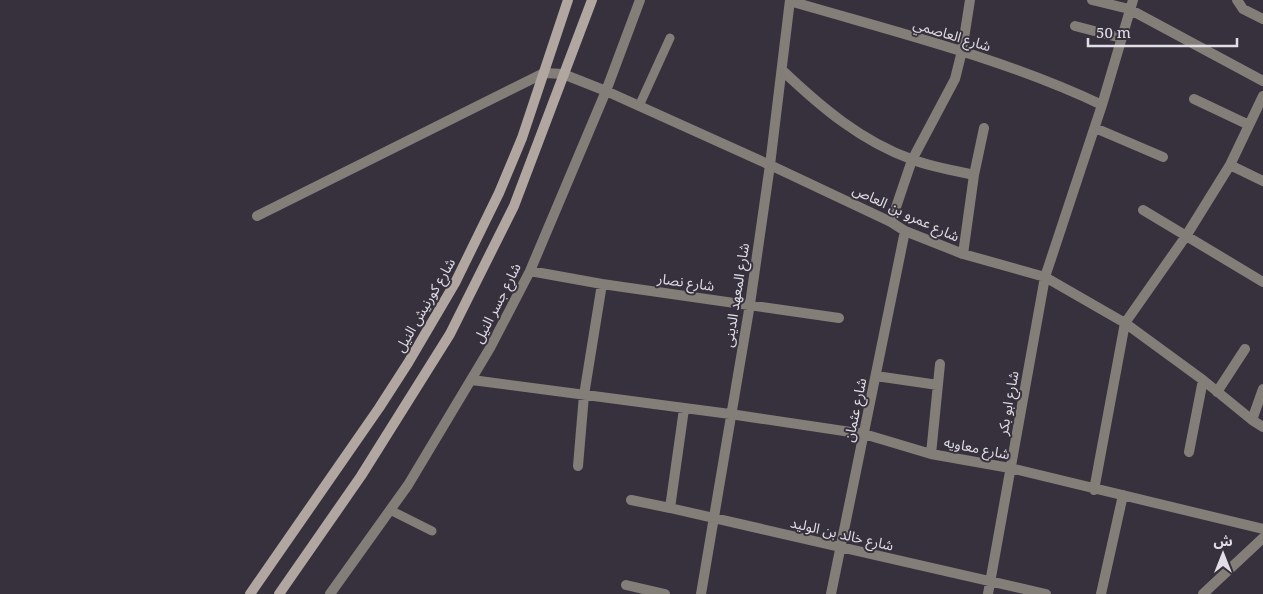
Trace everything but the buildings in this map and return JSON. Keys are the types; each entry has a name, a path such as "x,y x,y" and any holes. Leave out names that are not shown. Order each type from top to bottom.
{"main road":[{"name":"شارع كورنيش النيل","path":"250,594 379,408 455,283 499,193 522,138 568,0"},
{"path":"279,594 362,476 450,334 514,206 592,0"}],"street":[{"name":"شارع جسر النيل","path":"330,594 408,485 472,380 530,271 606,91 640,0"},
{"path":"891,222 912,160 955,79 962,52 970,0"},
{"path":"1092,0 1131,4 1263,80"},
{"path":"1237,0 1243,9 1263,19"},
{"name":"شارع العاصمي","path":"790,1 962,52 1044,79 1102,105"},
{"name":"شارع المعهد الدينى","path":"701,594 750,304 770,165 790,1"},
{"name":"شارع ابو بكر","path":"988,594 1045,277 1095,128 1131,4"},
{"path":"1075,26 1121,38"},
{"path":"782,71 843,124 880,146 912,160 974,175"},
{"name":"شارع عمرو بن العاص","path":"544,73 563,74 606,91 770,165 891,222 905,231 963,254 1045,277 1125,324 1203,380 1252,420 1263,426"},
{"path":"257,216 544,73"},
{"path":"1194,99 1249,125"},
{"path":"1094,490 1125,324 1186,236 1230,165 1262,102"},
{"path":"963,254 974,175 984,128"},
{"path":"1095,128 1163,157"},
{"path":"1230,165 1263,181"},
{"path":"1143,210 1263,282"},
{"name":"شارع عثمان","path":"831,594 905,231"},
{"name":"شارع نصار","path":"530,271 602,284 839,318"},
{"path":"578,466 584,396 602,284"},
{"path":"1217,392 1245,349"},
{"path":"931,454 940,364"},
{"path":"876,376 938,385"},
{"name":"شارع معاويه","path":"472,380 730,414 864,434 931,454 1010,468 1094,490 1123,495 1263,529"},
{"path":"1189,452 1203,380"},
{"path":"1252,420 1263,389"},
{"path":"670,508 684,409"},
{"path":"1101,594 1123,495"},
{"name":"شارع خالد بن الوليد","path":"631,500 1046,594"},
{"path":"1203,594 1263,538"},
{"path":"626,585 665,594"}],"lane":[{"path":"639,106 670,38"},
{"path":"390,510 432,531"}]}
